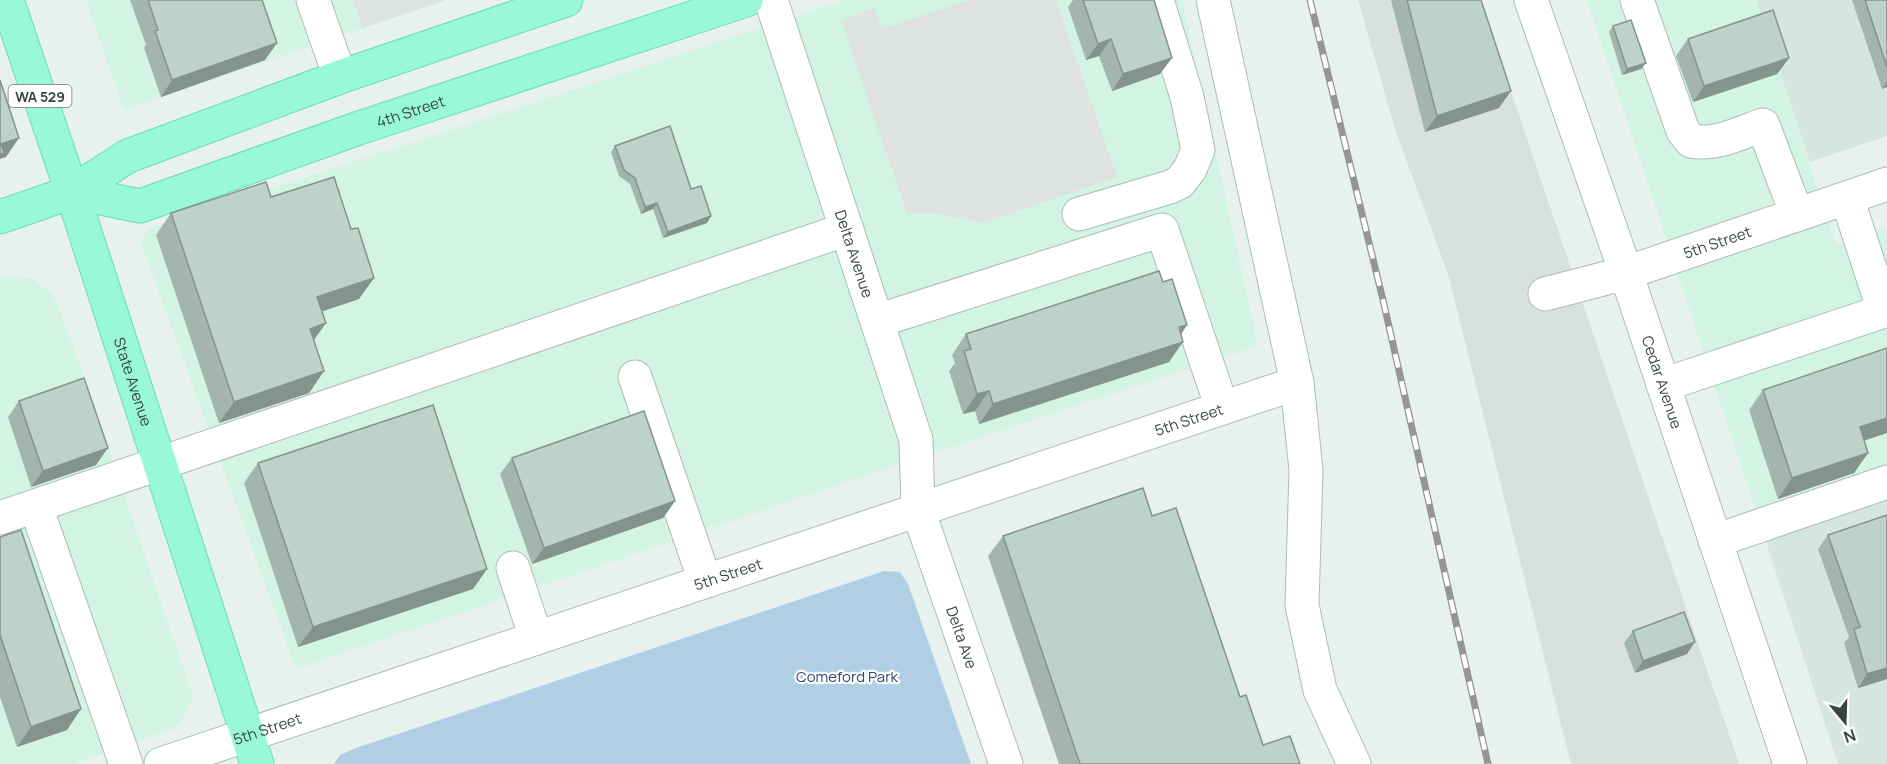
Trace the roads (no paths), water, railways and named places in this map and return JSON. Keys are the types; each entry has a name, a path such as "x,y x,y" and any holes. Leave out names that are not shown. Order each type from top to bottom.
{"main road":[{"name":"State Avenue","path":"7,0 72,192 252,750"},
{"path":"0,217 72,192 128,156 340,76 566,0"},
{"name":"4th Street","path":"72,192 140,206 359,128 746,0"}],"street":[{"path":"313,0 340,76"},
{"name":"Delta Avenue","path":"771,0 916,440 918,510"},
{"path":"1079,214 1180,182 1190,169 1198,150 1187,97 1156,0"},
{"path":"1213,0 1297,383 1306,470 1302,605 1320,690 1354,764"},
{"path":"1636,0 1683,131 1691,141 1704,144 1763,125 1797,215"},
{"name":"Cedar Avenue","path":"1535,1 1790,764"},
{"name":"5th Street","path":"1545,294 1626,273 1887,184"},
{"path":"1663,384 1884,311 1847,198"},
{"path":"0,518 847,229"},
{"path":"877,321 1162,230 1222,408"},
{"path":"635,377 705,581"},
{"name":"5th Street","path":"161,764 252,750 536,638 1297,383"},
{"path":"1716,541 1887,482"},
{"path":"36,507 126,764"},
{"name":"Delta Ave","path":"918,510 1006,764"},
{"path":"513,568 536,638"}],"railway":[{"path":"1310,0 1383,300 1488,764"}],"park label":[{"name":"Comeford Park","path":"847,676"}]}
